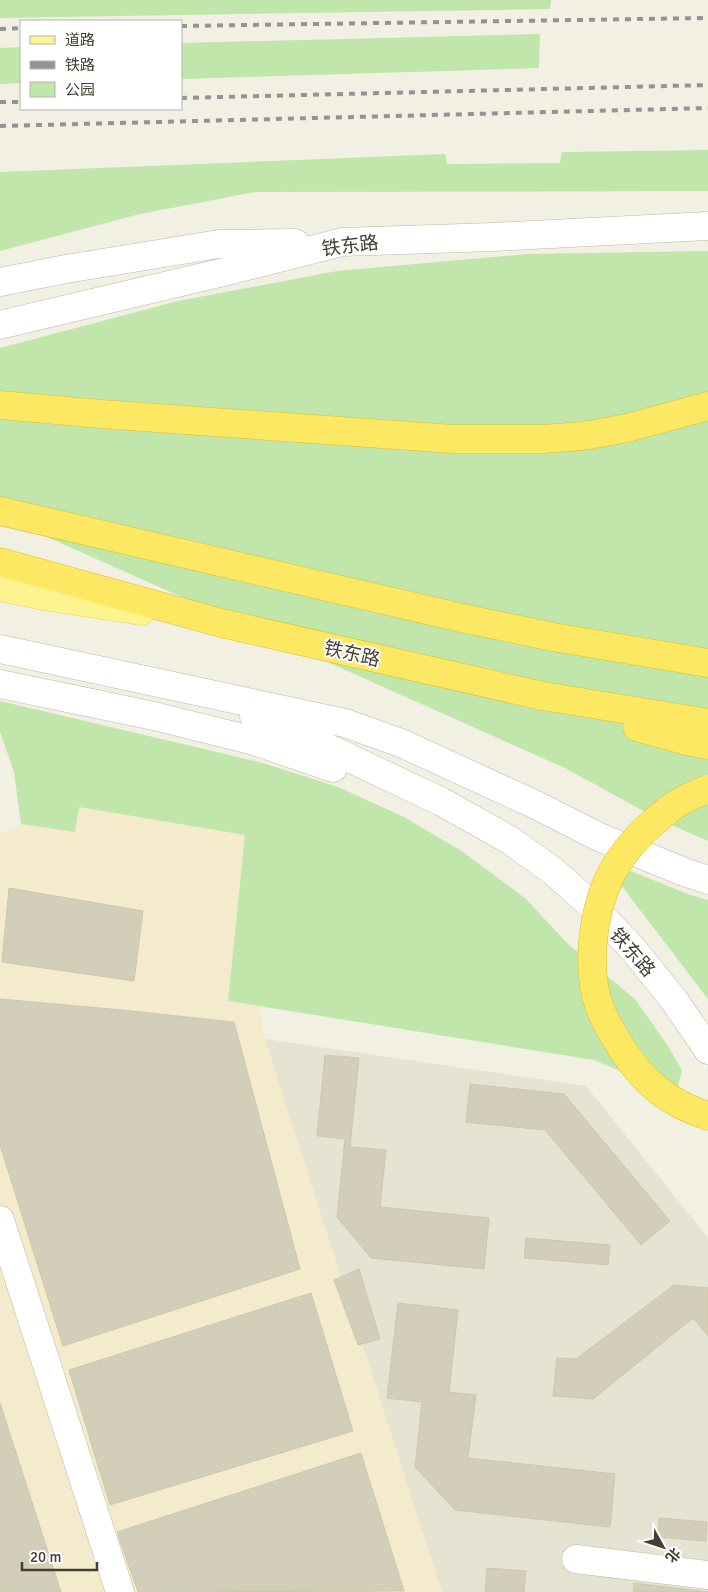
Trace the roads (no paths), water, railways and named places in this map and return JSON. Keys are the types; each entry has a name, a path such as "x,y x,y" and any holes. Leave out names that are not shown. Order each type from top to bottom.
{"highway":[{"path":"0,405 443,438 499,440 583,436 627,428 708,406"},
{"path":"0,511 471,620 554,637 708,663"},
{"name":"铁东路","path":"0,562 221,623 542,696 708,723"},
{"path":"542,696 618,722 708,745"},
{"path":"708,789 686,798 648,827 625,851 612,870 604,889 595,921 592,968 600,1008 610,1030 632,1064 647,1082 668,1097 693,1111 708,1116"}],"main road":[{"path":"0,587 44,596 221,623"}],"street":[{"name":"铁东路","path":"0,325 342,242 493,237 708,226"},
{"path":"0,282 66,268 218,244 342,242"},
{"name":"铁东路","path":"0,649 345,723 401,743 599,837 708,880"},
{"name":"铁东路","path":"0,684 154,716 254,741 442,802"},
{"name":"铁东路","path":"197,692 328,748 442,802 508,839 553,872 589,903 632,948 674,1000 708,1050"},
{"path":"0,1220 120,1592"},
{"path":"576,1559 708,1575"}],"railway":[{"path":"182,26 708,18"},
{"path":"0,29 20,28"},
{"path":"182,98 708,85"},
{"path":"0,102 20,102"},
{"path":"0,126 708,108"}]}
